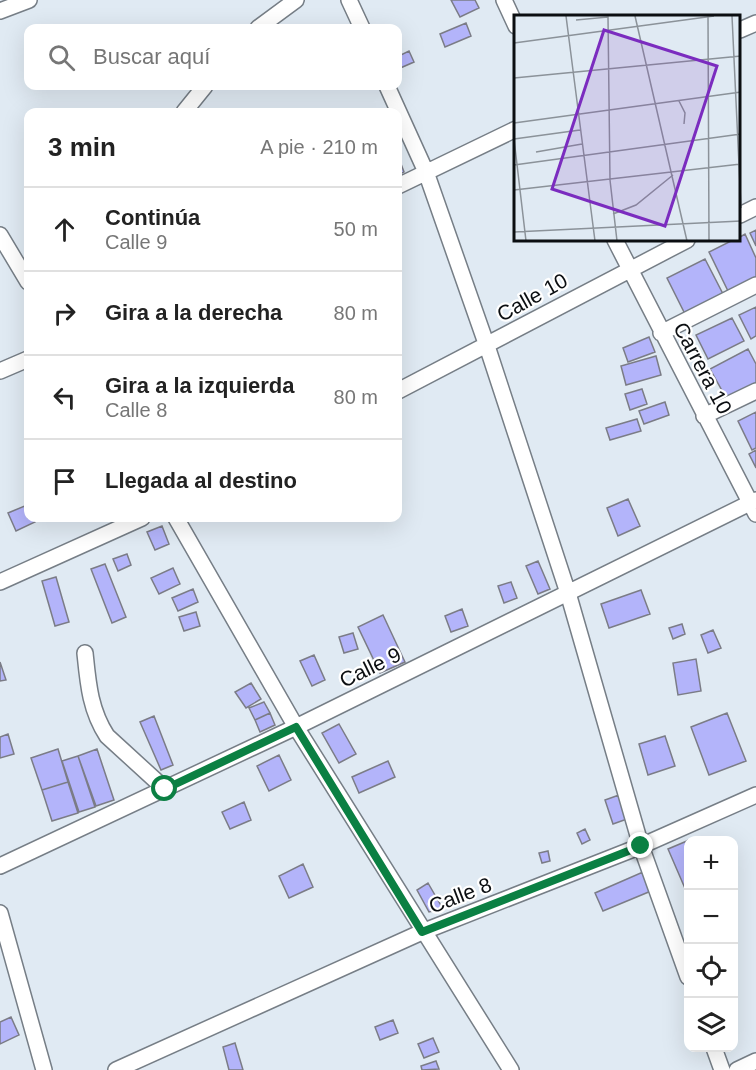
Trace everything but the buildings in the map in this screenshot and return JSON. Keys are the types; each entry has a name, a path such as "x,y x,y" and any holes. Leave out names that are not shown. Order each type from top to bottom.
{"street":[{"path":"0,11 29,0"},
{"path":"263,24 296,0"},
{"path":"349,0 360,24"},
{"path":"504,0 514,22"},
{"path":"741,30 756,23"},
{"path":"187,108 202,90"},
{"path":"389,90 397,108"},
{"path":"402,119 426,172 487,346 568,593 641,846 684,966"},
{"path":"402,184 514,130"},
{"path":"741,214 756,207"},
{"path":"0,235 24,275"},
{"name":"Carrera 10","path":"616,242 704,416 754,505"},
{"name":"Calle 10","path":"402,389 683,242"},
{"path":"661,333 756,285"},
{"path":"0,371 24,360"},
{"path":"704,416 756,391"},
{"name":"Calle 9","path":"0,866 296,727 568,593 754,505"},
{"path":"0,582 133,522"},
{"path":"178,522 296,727 422,932 511,1070"},
{"path":"85,653 88,688 93,710 101,726 108,736 165,789"},
{"name":"Calle 8","path":"116,1070 422,932 641,846 756,795"},
{"path":"0,913 44,1070"},
{"path":"716,1052 722,1070"},
{"path":"737,1070 756,1061"}],"route":[{"path":"165,789 296,727 422,932 641,846"}]}
